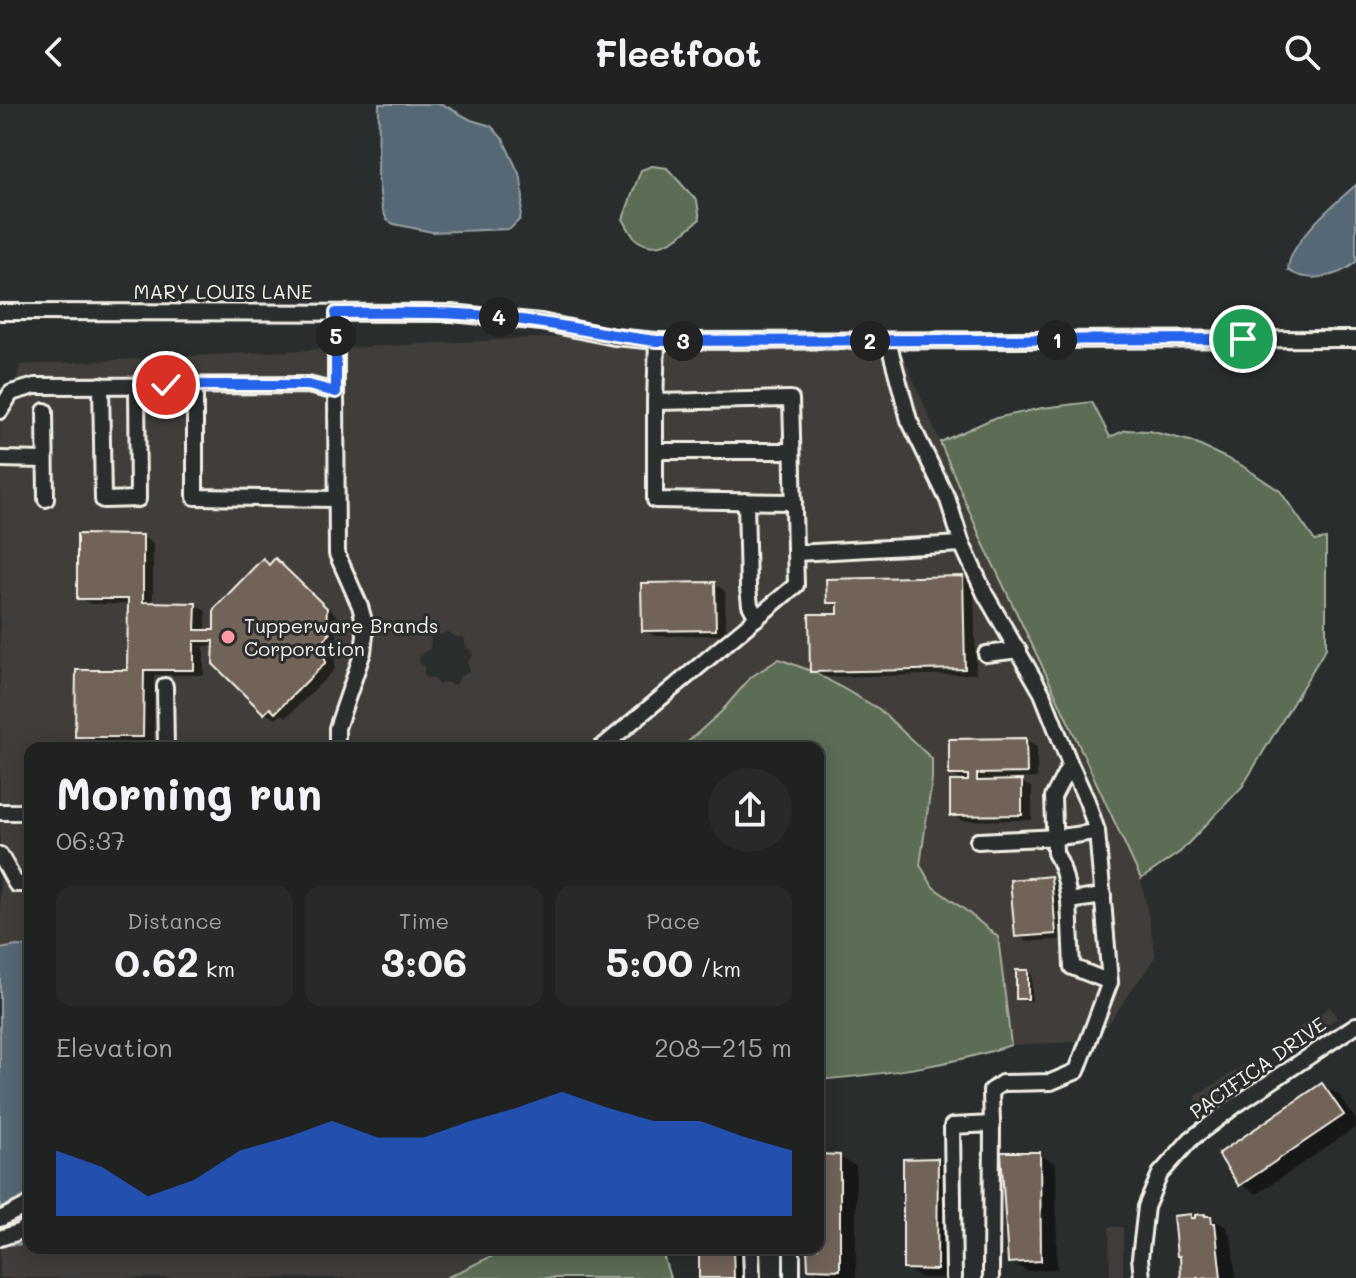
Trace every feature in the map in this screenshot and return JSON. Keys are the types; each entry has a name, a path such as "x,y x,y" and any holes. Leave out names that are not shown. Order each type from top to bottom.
{"street":[{"name":"MARY LOUIS LANE","path":"0,312 452,313 541,322 614,337 657,341 1356,339"},
{"path":"336,313 337,554 360,606 365,635 363,652 337,728 337,742"},
{"path":"657,341 655,500 794,502"},
{"path":"888,341 909,420 948,500 962,544 985,594 1042,693 1097,831 1110,982 1077,1071 1051,1082 1002,1083 991,1091 991,1278"},
{"path":"101,385 103,500 138,499 137,385"},
{"path":"195,385 195,497 336,499"},
{"path":"0,411 11,393 35,386 308,385 336,392"},
{"path":"608,742 796,585 791,399 655,402"},
{"path":"45,411 46,499"},
{"path":"655,451 792,451"},
{"path":"0,459 45,460"},
{"path":"746,501 748,588 750,605 757,618"},
{"path":"795,553 962,544"},
{"path":"986,654 1019,650"},
{"path":"165,686 166,742"},
{"path":"1070,764 1053,797 1053,837 1055,853 1067,886 1072,967 1110,982"},
{"path":"0,812 24,812"},
{"path":"978,841 1097,831"},
{"path":"0,855 16,884 24,884"},
{"path":"1069,901 1103,896"},
{"name":"PACIFICA DRIVE","path":"1142,1278 1140,1258 1146,1207 1160,1174 1191,1139 1213,1122 1356,1025"},
{"path":"954,1278 952,1126 992,1124"},
{"path":"0,1219 24,1207"},
{"path":"0,1238 24,1228"},
{"path":"751,1254 752,1278"},
{"path":"792,1254 792,1278"}],"shaded area":[{"path":"574,336 657,349 900,348 982,541 1141,879 1156,956 1096,1041 1011,1045 998,937 933,887 920,865 932,779 751,677 721,712 688,742 24,742 24,947 0,949 0,397 17,378 20,365","holes":["448,631 456,637 463,637 466,648 473,656 467,663 469,672 452,685 446,682 438,685 434,678 424,676 424,666 419,659 430,649 431,635"]},
{"path":"1330,1007 1337,1018 1289,1050 1282,1039"},
{"path":"1244,1065 1251,1076 1203,1108 1195,1097"},
{"path":"1109,1227 1123,1227 1123,1278 1110,1278"},
{"path":"0,1244 24,1245 24,1254 496,1254 446,1278 0,1278"}],"green space":[{"path":"652,166 667,168 697,201 700,219 671,241 655,246 646,245 635,238 623,219 641,170"},
{"path":"1092,402 1110,437 1126,430 1149,431 1190,441 1241,465 1280,491 1315,541 1326,539 1326,648 1242,787 1180,852 1141,879 982,541 940,442 992,419 1042,408"},
{"path":"779,659 814,672 879,709 932,759 920,865 933,887 998,937 1011,1045 916,1068 824,1079 824,742 688,742 721,712 751,677"},
{"path":"496,1254 663,1254 670,1278 446,1278"}],"water":[{"path":"379,104 442,104 471,120 491,126 503,139 521,178 523,199 520,219 510,229 432,232 387,220 378,178"},
{"path":"1356,185 1356,262 1341,272 1323,277 1304,277 1288,270 1290,259 1304,236"},
{"path":"24,947 24,1245 0,1244 0,949"}],"building":[{"name":"Tupperware Brands Corporation","path":"77,534 143,535 143,602 196,603 195,630 214,630 214,609 263,558 269,565 275,558 327,608 326,630 330,634 325,639 325,663 275,713 270,708 264,714 213,664 214,641 194,641 194,670 144,670 143,737 75,737 76,670 127,670 128,599 77,599"},
{"path":"963,576 965,669 810,672 809,614 838,614 838,603 827,603 826,579"},
{"path":"715,582 716,630 642,631 641,583"},
{"path":"1026,738 1027,773 977,774 977,781 1022,780 1022,815 950,816 950,781 968,781 968,775 949,775 949,739"},
{"path":"1051,876 1056,934 1015,937 1010,880"},
{"path":"1016,970 1028,970 1028,999 1016,999"},
{"path":"1322,1083 1344,1115 1239,1186 1218,1154"},
{"path":"1001,1152 1040,1152 1041,1261 1008,1263"},
{"path":"824,1154 840,1155 840,1270 808,1269 807,1254 824,1254"},
{"path":"938,1158 937,1270 903,1269 903,1159"},
{"path":"1191,1214 1191,1218 1205,1214 1211,1216 1212,1223 1215,1223 1221,1278 1181,1278 1173,1216"},
{"path":"699,1254 733,1254 734,1278 699,1278"}],"place":[{"name":"Tupperware Brands Corporation","path":"228,637"}],"route":[{"path":"166,385 308,385 336,392 336,313 452,313 541,322 614,337 657,341 1243,339"}]}
